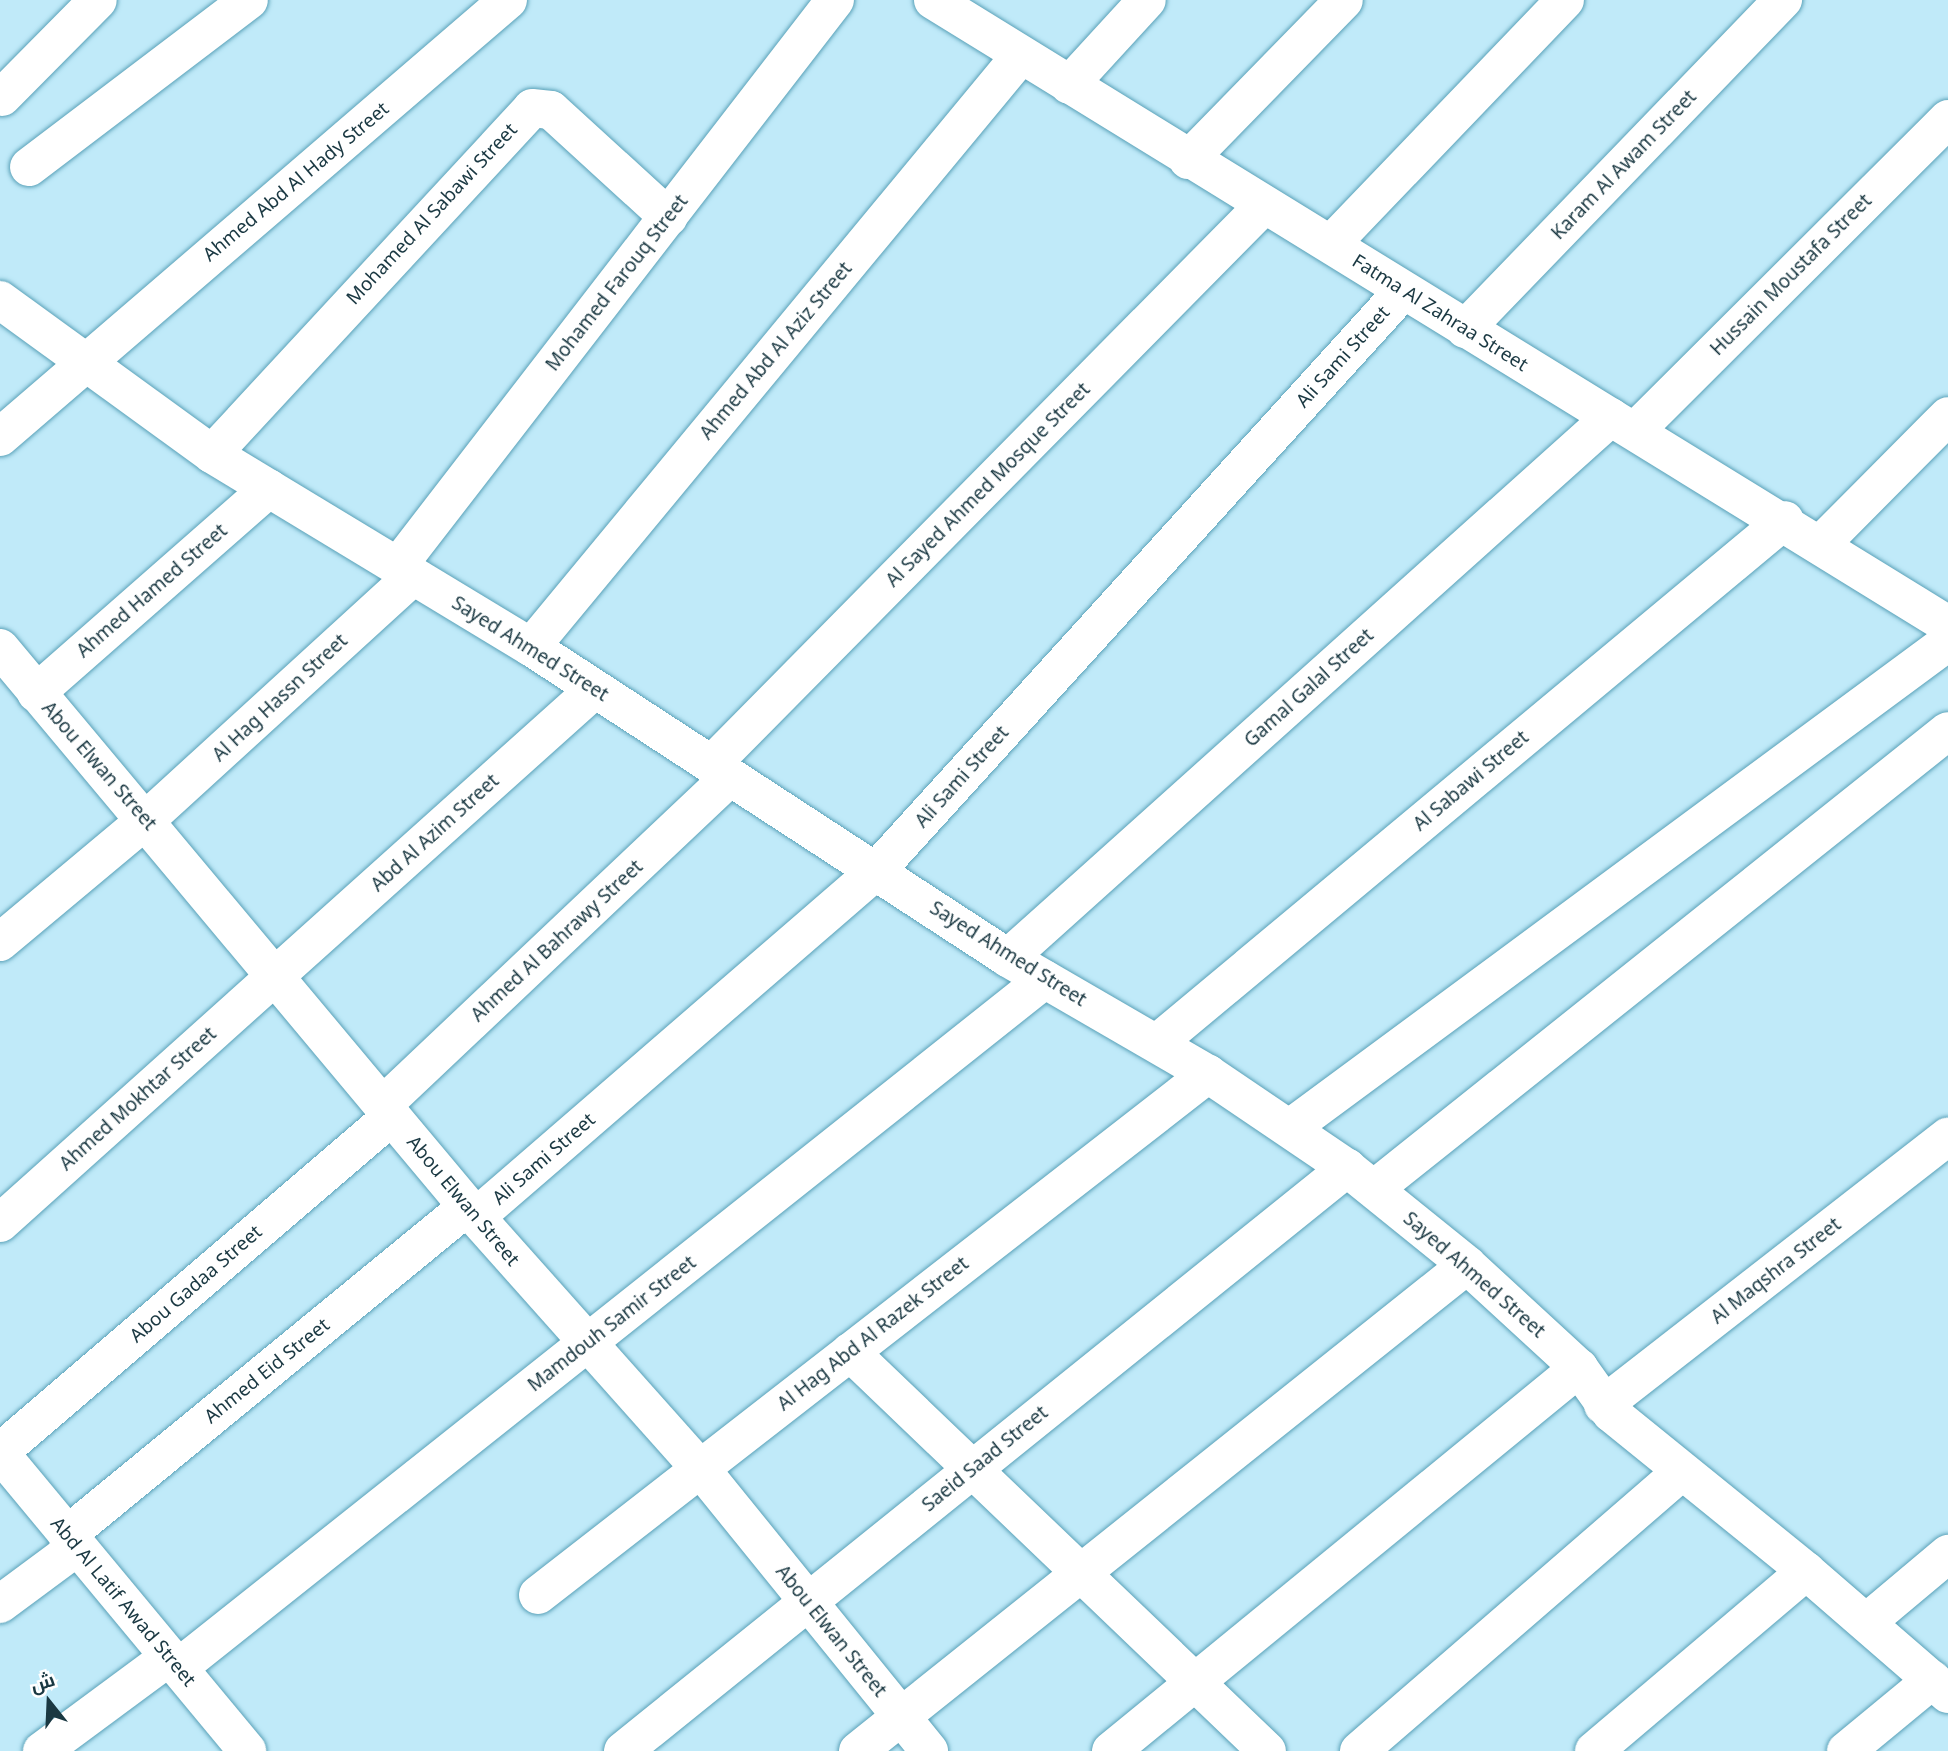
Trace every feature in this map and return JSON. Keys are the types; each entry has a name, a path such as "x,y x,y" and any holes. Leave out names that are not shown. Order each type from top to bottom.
{"street":[{"path":"2,97 98,0"},
{"path":"29,167 249,0"},
{"name":"Ahmed Abd Al Hady Street","path":"0,438 82,363 508,0"},
{"name":"Mohamed Farouq Street","path":"406,571 668,217 835,0"},
{"path":"1069,85 1147,0"},
{"path":"1188,160 1344,0"},
{"path":"1331,244 1566,0"},
{"name":"Karam Al Awam Street","path":"1465,329 1783,0"},
{"name":"Fatma Al Zahraa Street","path":"951,4 1021,55 1188,160 1785,520 1948,625"},
{"name":"Ahmed Abd Al Aziz Street","path":"531,647 1021,55"},
{"name":"Mohamed Al Sabawi Street","path":"212,454 532,108 551,110 668,217"},
{"name":"Hussain Moustafa Street","path":"1623,424 1948,118"},
{"name":"Al Sayed Ahmed Mosque Street","path":"721,771 1264,205"},
{"name":"Ali Sami Street","path":"472,1212 876,871 1403,291"},
{"name":"Sayed Ahmed Street","path":"0,300 82,363 212,454 531,647 1008,958 1157,1042 1290,1128 1360,1179 1467,1265 1579,1368 1603,1405 1867,1622 1940,1687"},
{"path":"1821,544 1948,416"},
{"name":"Gamal Galal Street","path":"1008,958 1623,424"},
{"name":"Ahmed Hamed Street","path":"36,693 269,488"},
{"name":"Al Sabawi Street","path":"1157,1042 1785,520"},
{"name":"Al Hag Hassn Street","path":"0,942 146,820 406,571"},
{"path":"1290,1128 1948,642"},
{"name":"Abou Elwan Street","path":"1,651 146,820 472,1212 585,1344 700,1468 929,1751"},
{"name":"Abd Al Azim Street","path":"275,976 595,689"},
{"name":"Saeid Saad Street","path":"623,1751 972,1470 1360,1179 1948,731"},
{"name":"Ahmed Al Bahrawy Street","path":"388,1111 721,771"},
{"name":"Ahmed Mokhtar Street","path":"0,1223 275,976"},
{"name":"Mamdouh Samir Street","path":"42,1751 174,1662 585,1344 1045,979"},
{"name":"Al Hag Abd Al Razek Street","path":"538,1595 1208,1074"},
{"name":"Abou Gadaa Street","path":"5,1469 388,1111"},
{"name":"Al Maqshra Street","path":"1603,1405 1948,1136"},
{"name":"Ahmed Eid Street","path":"0,1604 72,1541 472,1212"},
{"path":"858,1751 1082,1576 1467,1265"},
{"path":"850,1352 1267,1751"},
{"path":"1111,1751 1579,1368"},
{"name":"Abd Al Latif Awad Street","path":"5,1469 72,1541 247,1751"},
{"path":"1359,1751 1682,1471"},
{"path":"1867,1622 1948,1554"},
{"path":"1594,1751 1806,1571"},
{"path":"1846,1751 1940,1687"}]}
